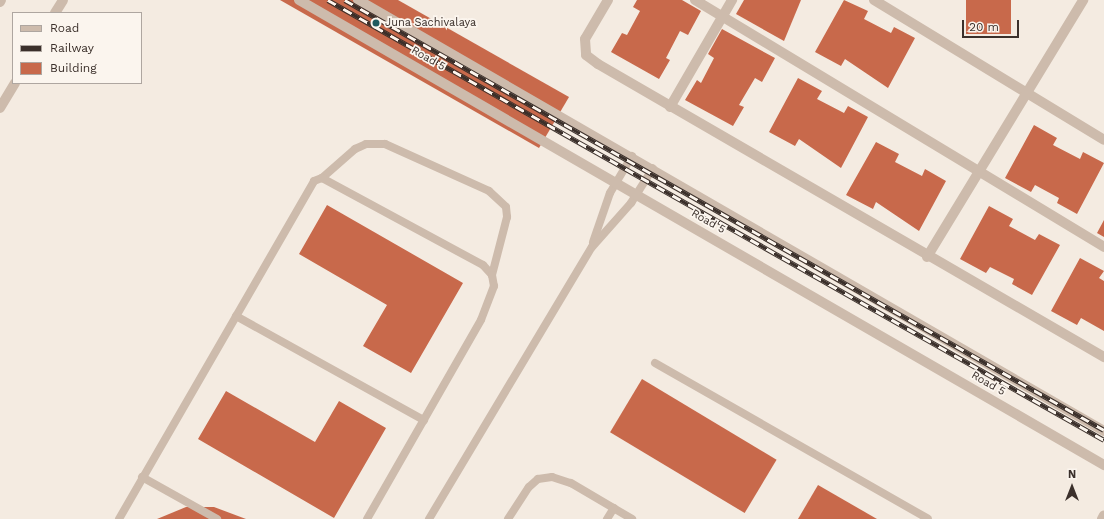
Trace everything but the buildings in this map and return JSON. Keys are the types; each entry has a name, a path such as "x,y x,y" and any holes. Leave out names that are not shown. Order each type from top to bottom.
{"street":[{"path":"56,12 63,0"},
{"name":"Road 5","path":"299,0 1104,465"},
{"name":"Road 5","path":"358,0 653,168 1104,431"},
{"path":"608,0 585,39 586,55 927,257 1104,357"},
{"path":"696,0 979,174 1104,247"},
{"path":"670,106 732,0"},
{"path":"874,0 1104,140"},
{"path":"927,257 979,174 1083,0"},
{"path":"0,108 14,84"},
{"path":"1102,519 1104,515"}],"lane":[{"path":"119,519 314,181 322,178 356,149 366,144 385,144 489,191 506,207 507,217 492,275 492,297 481,320 367,519"},
{"path":"592,247 616,183 632,156"},
{"path":"429,519 592,247 635,194 653,168"},
{"path":"322,178 483,265 492,275"},
{"path":"236,316 424,420"},
{"path":"655,363 928,519"},
{"path":"142,477 217,519"},
{"path":"508,519 529,487 538,479 552,477 571,483 632,519"},
{"path":"607,519 614,508"}],"railway":[{"path":"328,0 1104,440"},
{"path":"345,0 1104,430"}],"place":[{"name":"Juna Sachivalaya","path":"376,23"}]}
